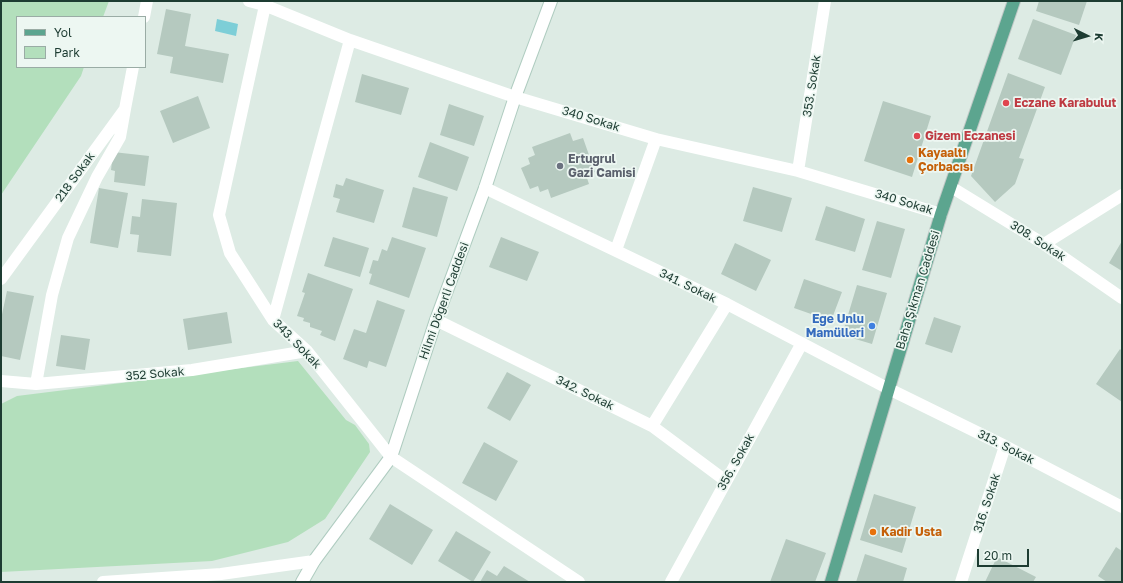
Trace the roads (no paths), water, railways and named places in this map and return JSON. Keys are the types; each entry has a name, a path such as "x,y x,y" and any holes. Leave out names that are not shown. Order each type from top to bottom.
{"main road":[{"name":"Baha Şıkman Caddesi","path":"831,582 941,214 1014,1"}],"street":[{"path":"144,16 147,1"},
{"name":"340 Sokak","path":"249,1 265,3 350,40 515,97 656,139 798,171 941,214"},
{"name":"Hilmi Döğerli Caddesi","path":"302,582 314,561 391,457 436,320 485,188 515,97 551,1"},
{"name":"353. Sokak","path":"798,171 825,1"},
{"name":"343. Sokak","path":"265,3 219,215 230,253 273,320 307,351 391,457 579,582"},
{"path":"273,320 350,40"},
{"name":"218 Sokak","path":"1,279 125,109 134,68"},
{"path":"36,384 52,295 68,238 97,178 120,137 125,109"},
{"path":"616,250 656,139"},
{"name":"308. Sokak","path":"951,187 1044,244 1122,298"},
{"name":"341. Sokak","path":"485,188 727,304 889,389"},
{"path":"1044,244 1121,194"},
{"path":"652,426 727,304"},
{"name":"342. Sokak","path":"436,320 652,426 726,481"},
{"name":"356. Sokak","path":"671,582 802,343"},
{"name":"352 Sokak","path":"1,381 36,384 192,370 307,351"},
{"name":"313. Sokak","path":"889,389 1005,446 1122,507"},
{"name":"316. Sokak","path":"961,582 1005,446"},
{"path":"104,582 221,574 314,561"}],"water":[{"path":"217,19 238,24 236,36 215,31"}],"place":[{"name":"Eczane Karabulut","path":"1006,103"},
{"name":"Gizem Eczanesi","path":"917,136"},
{"name":"Kayaaltı Çorbacısı","path":"910,160"},
{"name":"Ertuğrul Gazi Camisi","path":"560,166"},
{"name":"Ege Unlu Mamülleri","path":"872,326"},
{"name":"Kadir Usta","path":"873,532"}]}
